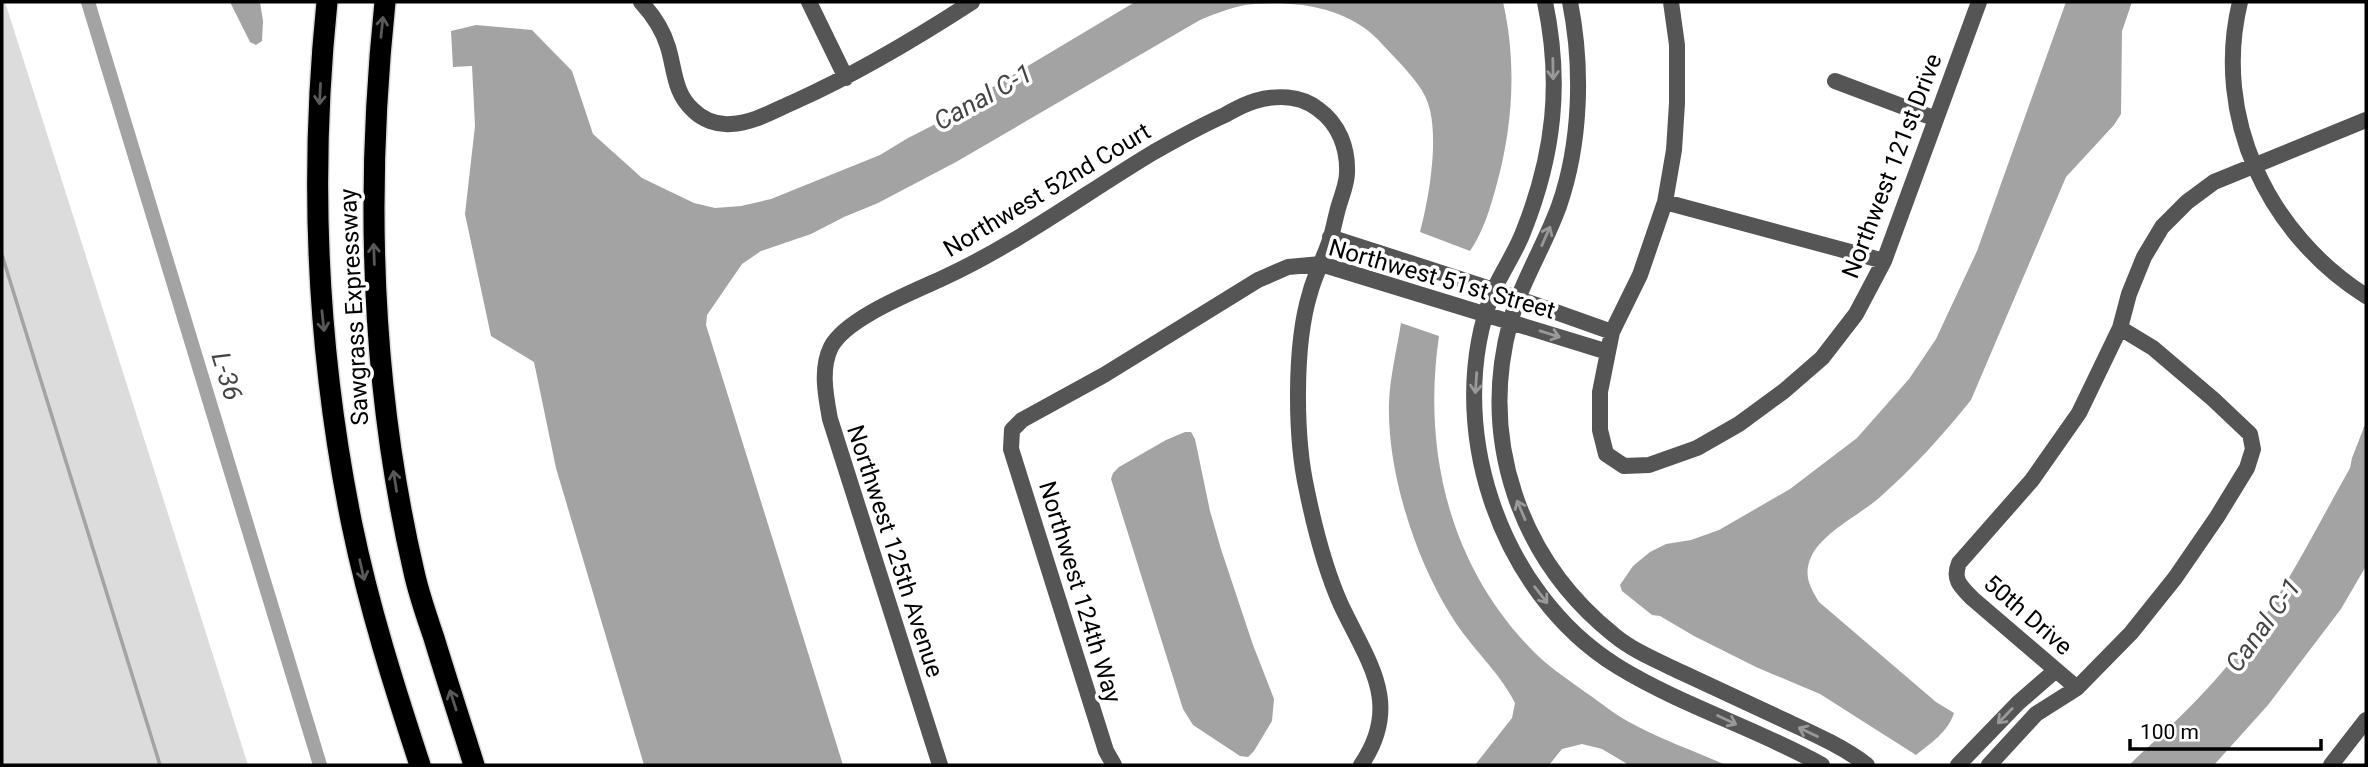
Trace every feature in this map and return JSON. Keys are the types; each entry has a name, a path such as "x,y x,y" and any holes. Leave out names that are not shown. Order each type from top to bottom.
{"highway":[{"name":"Sawgrass Expressway","path":"327,2 321,58 318,228 321,304 329,385 346,491 369,597 392,680 420,765"},
{"name":"Sawgrass Expressway","path":"385,2 374,133 372,219 378,352 387,433 414,575 474,765"}],"street":[{"path":"641,2 664,37 681,97 694,112 713,123 731,124 750,121 846,78 913,41 972,2"},
{"path":"809,2 846,78"},
{"path":"1545,2 1553,42 1555,110 1552,135 1543,174 1523,233 1494,290 1485,315 1477,360 1475,424 1491,502 1504,535 1530,580 1557,615 1581,639 1649,685 1822,765"},
{"path":"1570,2 1577,70 1577,113 1572,156 1559,205 1510,322 1499,377 1498,418 1502,451 1512,488 1525,519 1561,584 1615,637 1662,663 1818,736 1867,765"},
{"path":"1608,352 1612,332 1640,275 1665,202 1674,150 1677,103 1677,45 1671,2"},
{"name":"Northwest 121st Drive","path":"1608,352 1600,392 1600,430 1606,454 1624,466 1649,465 1697,448 1739,424 1784,391 1822,358 1856,314 1884,261 1979,2"},
{"path":"2240,2 2232,58 2237,114 2253,165 2271,199 2294,232 2321,261 2366,296"},
{"path":"1835,81 1936,119"},
{"name":"Northwest 52nd Court","path":"831,347 844,331 867,315 972,263 1188,132 1253,101 1277,96 1297,99 1317,108 1334,124 1345,146 1348,176 1331,237"},
{"path":"1989,765 2036,714 2077,688 2131,633 2175,578 2247,468 2253,449 2250,434 2213,398 2153,348 2120,328 2144,257 2162,227 2187,202 2214,181 2366,120"},
{"path":"1665,202 1884,261"},
{"path":"1331,237 1309,294 1299,364 1301,464 1323,559 1342,606 1376,675 1381,701 1380,725 1374,744 1361,765"},
{"name":"Northwest 51st Street","path":"1331,237 1612,332"},
{"name":"Northwest 51st Street","path":"1012,430 1022,420 1104,374 1258,280 1288,267 1321,264 1608,352"},
{"path":"1404,290 1410,264"},
{"name":"50th Drive","path":"2077,688 1973,600 1958,584 1955,573 1959,563 2032,480 2079,413 2120,328"},
{"name":"Northwest 125th Avenue","path":"831,347 825,368 825,394 830,419 940,765"},
{"name":"Northwest 124th Way","path":"1012,430 1011,449 1106,751 1114,765"},
{"path":"1958,765 2018,702 2056,670"},
{"path":"2331,765 2366,720"}],"shaded area":[{"path":"2,2 5,2 248,765 2,765"}],"water":[{"path":"230,2 260,2 262,41 256,45 250,42"},
{"name":"Canal C-1","path":"1135,2 1503,2 1510,48 1509,118 1502,164 1491,204 1475,244 1470,251 1420,232 1429,187 1433,139 1428,103 1413,78 1375,37 1359,24 1328,11 1279,3 1245,5 1200,20 956,162 811,234 761,251 742,264 707,315 706,325 843,765 644,765 556,468 534,362 491,336 465,214 475,126 472,66 453,67 451,31 476,25 532,30 572,71 593,134 642,178 694,203 715,208 741,206 771,199 880,155 959,112 991,88"},
{"path":"2066,2 2132,2 2122,31 2121,114 2066,177 1971,400 1950,426 1891,487 1823,540 1809,563 1809,581 1819,602 1936,702 1954,713 1943,731 1916,755 1820,694 1756,667 1660,616 1652,615 1622,591 1620,585 1633,566 1650,552 1666,544 1691,540 1719,530 1790,489 1857,438 1909,379 1936,339 1977,251"},
{"path":"1401,323 1439,336 1435,423 1439,465 1463,546 1482,584 1506,620 1547,664 1618,715 1653,734 1726,765 1629,765 1602,749 1582,744 1562,749 1549,765 1475,765 1512,718 1515,703 1501,680 1452,617 1426,569 1406,514 1393,457 1389,403"},
{"name":"Canal C-1","path":"2366,422 2366,566 2341,609 2268,705 2214,765 2129,765 2212,684 2260,624 2292,573 2350,468"},
{"path":"1185,432 1191,432 1195,439 1221,549 1274,699 1272,721 1248,757 1240,756 1193,725 1183,709 1111,479 1119,467"}],"waterway":[{"name":"L-36","path":"88,2 320,765"},
{"path":"2,255 160,765"}]}
